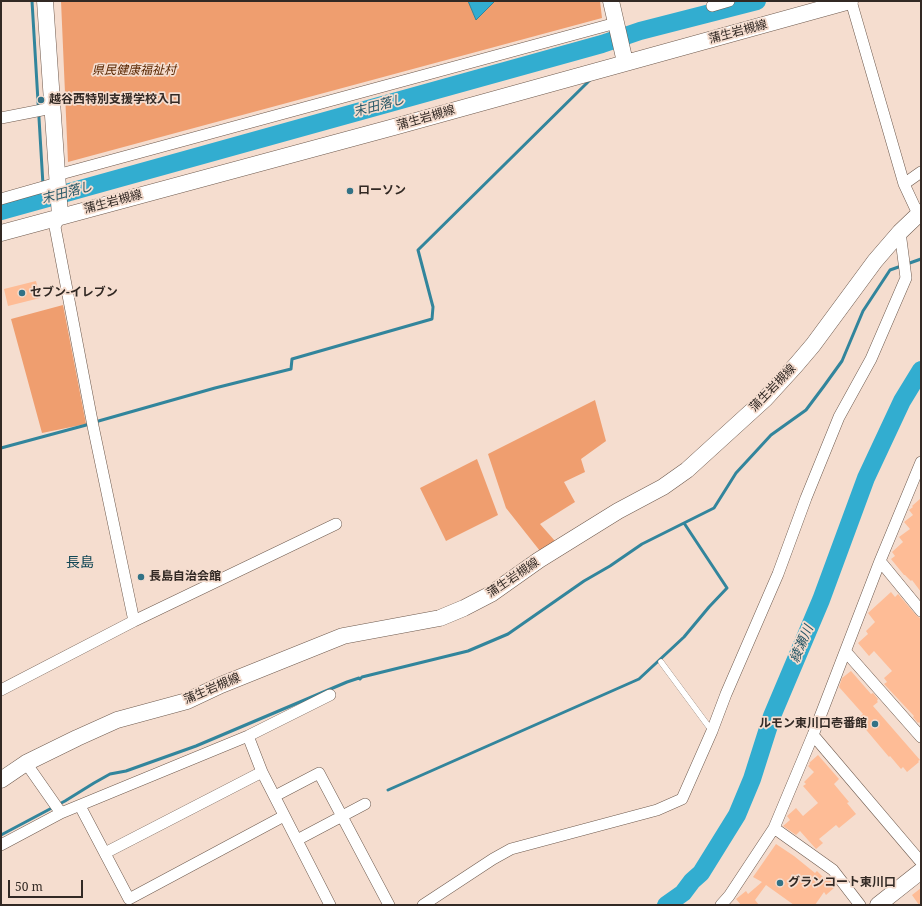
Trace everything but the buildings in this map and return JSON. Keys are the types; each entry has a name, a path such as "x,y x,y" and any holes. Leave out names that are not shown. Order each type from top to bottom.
{"main road":[{"path":"45,1 60,216"},
{"path":"611,1 625,62"},
{"name":"蒲生岩槻線","path":"1,233 851,1"},
{"name":"蒲生岩槻線","path":"1,780 26,763 117,720 187,701 221,684 343,636 440,618 491,594 539,560 618,511 663,487 687,470 765,399 796,365 813,345 875,261 919,213"},
{"path":"878,905 921,871"}],"street":[{"path":"712,6 729,1"},
{"path":"851,1 904,184 919,213"},
{"path":"1,199 57,179 616,23"},
{"path":"1,118 52,108"},
{"path":"904,184 921,172"},
{"path":"60,216 55,227 92,421 134,621"},
{"path":"423,905 511,849 657,810 682,799 712,732 726,694 778,574 806,498 839,417 871,359 906,278 900,232"},
{"path":"723,904 774,828 846,652 880,561 918,479 921,462"},
{"path":"1,690 134,621 336,524"},
{"path":"880,561 921,611"},
{"path":"846,652 921,737"},
{"path":"1,845 61,813 248,736 330,695"},
{"path":"813,735 921,862"},
{"path":"248,736 262,772 330,905"},
{"path":"26,763 61,813"},
{"path":"106,853 262,772"},
{"path":"274,796 319,773 389,905"},
{"path":"297,840 365,804"},
{"path":"80,806 106,853 128,899 284,816"},
{"path":"774,828 833,870 860,905"}],"lane":[{"path":"661,662 712,732"}],"green space":[{"name":"県民健康福祉村","path":"61,1 600,1 602,18 68,162"},
{"path":"63,305 86,424 42,433 11,319"},
{"path":"595,400 606,441 581,459 585,472 564,482 575,502 540,524 555,541 540,551 506,508 488,454"},
{"path":"477,459 498,515 446,541 420,488"}],"water":[{"path":"468,1 495,1 476,20"}],"waterway":[{"path":"32,1 43,185"},
{"name":"末田落し","path":"1,211 602,44 640,31 757,1"},
{"path":"626,45 640,31"},
{"path":"95,422 215,388 291,369 292,359 432,319 433,307 418,250 590,80"},
{"path":"42,200 43,190"},
{"path":"1,835 65,801 110,774 126,771 196,746 347,682 468,651 508,634 584,581 610,566 642,544 714,508 736,473 771,435 806,410 824,386 842,361 863,311 890,270 921,259"},
{"name":"綾瀬川","path":"666,905 683,893 692,881 701,873 737,815 752,779 772,716 821,600 866,478 902,401 921,370"},
{"path":"1,448 90,424"},
{"path":"388,790 639,679 684,637 727,588 684,523"}],"place":[{"name":"越谷西特別支援学校入口","path":"41,100"},
{"name":"ローソン","path":"350,191"},
{"name":"セブン-イレブン","path":"22,293"},
{"name":"長島自治会館","path":"141,577"},
{"name":"ルモン東川口壱番館","path":"875,724"},
{"name":"グランコート東川口","path":"780,883"}],"district":[{"name":"長島","path":"80,563"}]}
